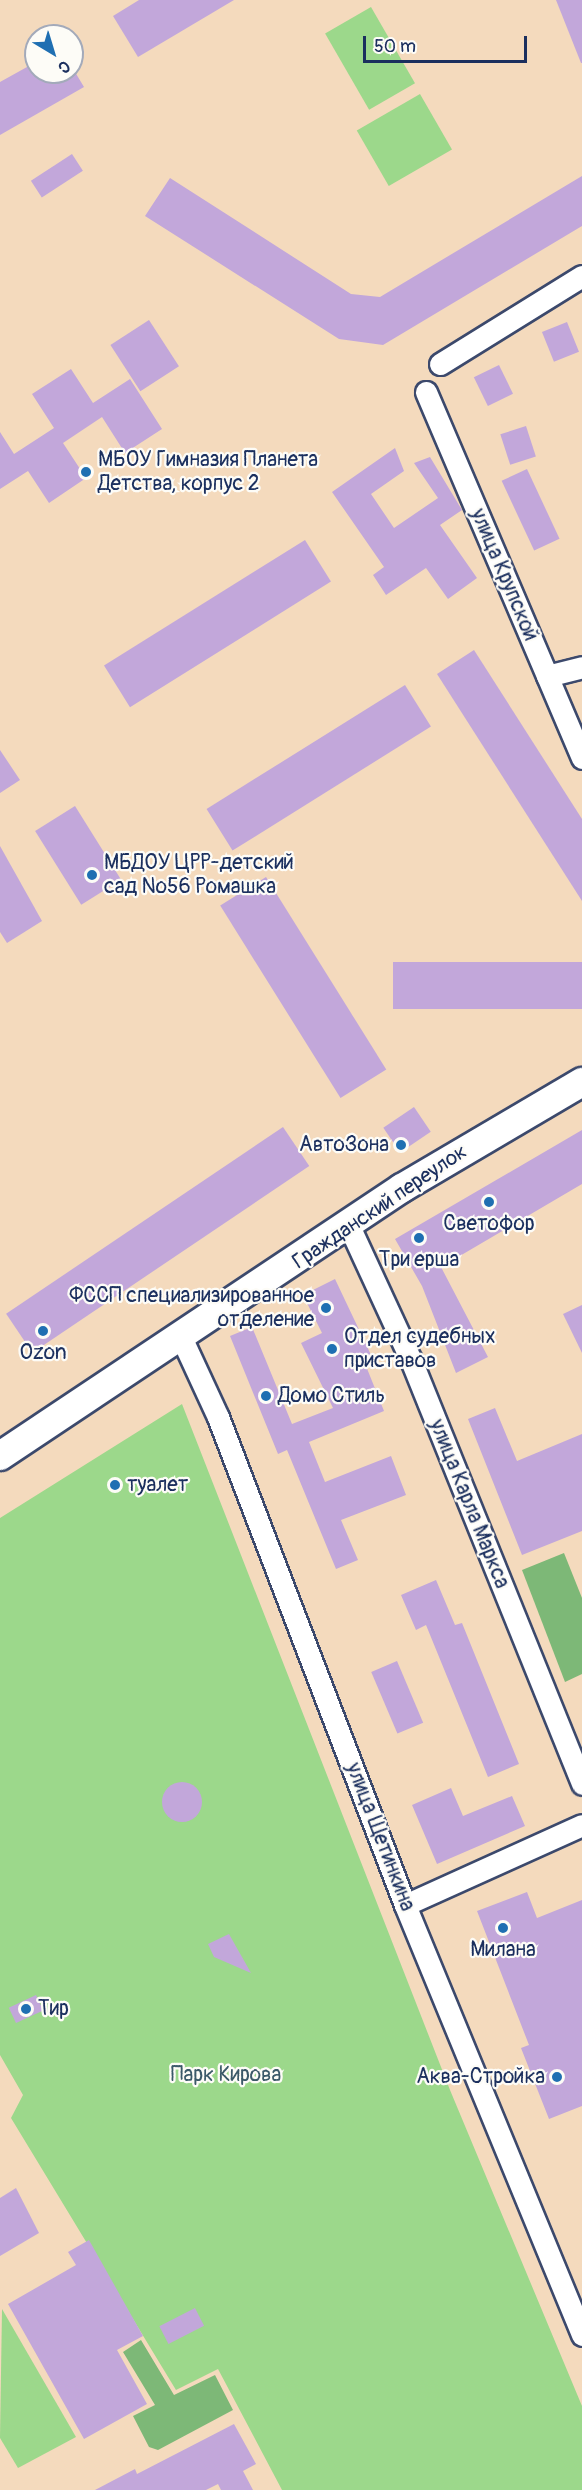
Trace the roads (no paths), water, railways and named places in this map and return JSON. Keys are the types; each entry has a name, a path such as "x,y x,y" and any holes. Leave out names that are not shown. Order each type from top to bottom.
{"street":[{"path":"440,364 582,276"},
{"name":"улица Крупской","path":"426,392 582,758"},
{"path":"547,676 582,667"},
{"name":"Гражданский переулок","path":"0,1456 350,1226 452,1156 582,1082"},
{"name":"улица Карла Маркса","path":"350,1226 411,1360 582,1784"},
{"name":"улица Щетинкина","path":"181,1337 227,1438 405,1905 582,2335"},
{"path":"405,1905 582,1826"}],"place":[{"name":"МБОУ Гимназия Планета Детства, корпус 2","path":"86,472"},
{"name":"МБДОУ ЦРР-детский сад №56 Ромашка","path":"92,875"},
{"name":"АвтоЗона","path":"401,1145"},
{"name":"Светофор","path":"489,1202"},
{"name":"Три ерша","path":"419,1238"},
{"name":"ФССП специализированное отделение","path":"326,1308"},
{"name":"Ozon","path":"43,1331"},
{"name":"Отдел судебных приставов","path":"332,1349"},
{"name":"Домо Стиль","path":"266,1396"},
{"name":"туалет","path":"115,1485"},
{"name":"Милана","path":"503,1928"},
{"name":"Тир","path":"26,2009"},
{"name":"Аква-Стройка","path":"557,2077"}],"park label":[{"name":"Парк Кирова","path":"226,2075"}]}
